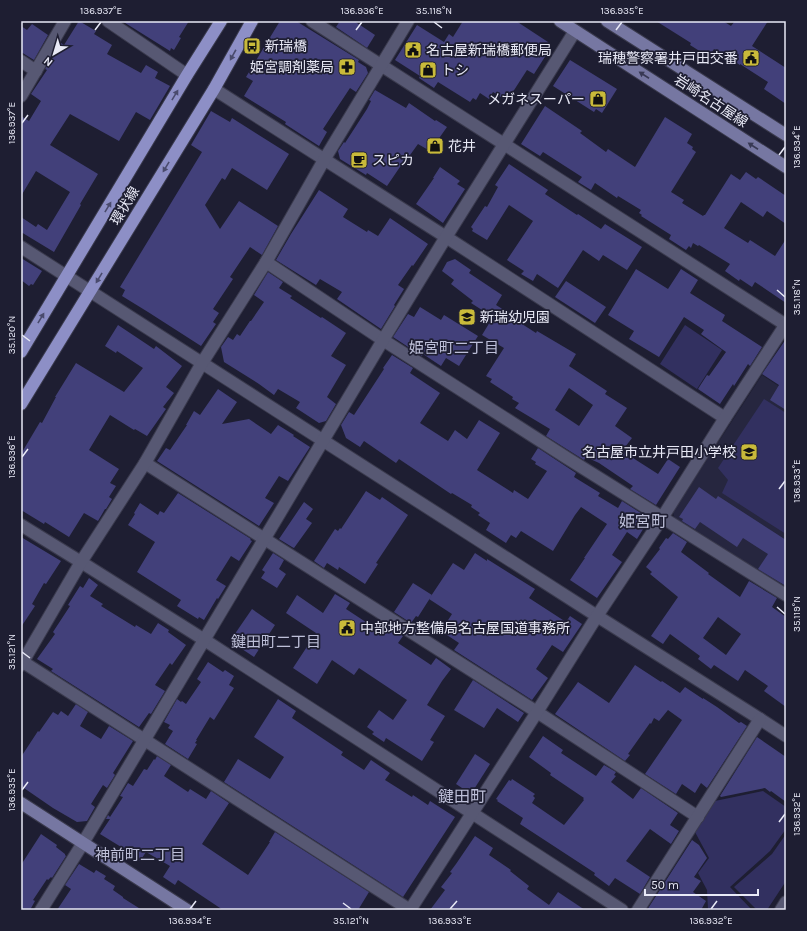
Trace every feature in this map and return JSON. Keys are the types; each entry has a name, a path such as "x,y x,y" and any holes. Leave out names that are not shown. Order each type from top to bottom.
{"main road":[{"name":"環状線","path":"21,352 221,21"},
{"name":"環状線","path":"21,404 214,89 252,21"},
{"name":"岩崎名古屋線","path":"560,21 786,167"},
{"name":"岩崎名古屋線","path":"607,21 786,135"},
{"path":"21,803 187,910"}],"street":[{"path":"21,96 65,21"},
{"path":"108,21 187,75"},
{"path":"312,21 381,65 503,145 786,325 597,616 410,910 145,739 22,663 81,562 145,463 202,363 266,262 324,160 381,65 408,21"},
{"path":"41,910 83,843 383,340 575,31"},
{"path":"21,61 36,70"},
{"path":"214,89 725,418"},
{"path":"21,247 786,736"},
{"path":"266,262 383,340 567,458 786,595"},
{"path":"145,463 537,712 698,817"},
{"path":"21,525 204,640 622,910"},
{"path":"638,910 760,719"},
{"path":"781,910 786,902"}],"shaded area":[{"path":"685,325 722,350 697,389 660,364"},
{"name":"名古屋市立井戸田小学校","path":"762,375 786,391 786,592 675,520 673,512"},
{"path":"764,399 786,413 786,534 722,493 728,480 718,468"},
{"path":"763,791 786,807 786,829 770,851 730,887 752,910 709,910 707,890 698,873 709,858 695,832 715,801"},
{"path":"786,834 786,881 767,910 757,910 734,887 772,854"}],"building":[{"path":"79,21 96,31 94,34 112,45 107,54 141,73 146,65 158,72 155,78 170,86 150,120 136,112 119,141 70,114 50,145 98,174 54,252 21,232 21,217 36,227 38,224 47,230 70,192 36,171 21,196 21,116 29,121 41,101 31,94 47,70 45,69 61,43 64,45"},
{"path":"122,21 189,21 179,37 181,38 174,50 171,48 170,51"},
{"path":"280,21 296,21 359,60 358,62 366,67 368,73 356,92 350,88 323,129 327,132 319,146 285,124 286,122 244,96 253,81 246,77"},
{"path":"340,21 354,21 375,35 367,48 336,27"},
{"path":"463,21 516,21 548,42 548,52 534,74 527,70 507,101 493,92 489,99 480,93 476,100 473,98 470,102 438,82 434,88 419,78 420,76 395,60 417,25 444,42 449,34 453,37"},
{"path":"656,21 723,21 731,26 735,21 768,21 752,46 786,68 786,104 764,89 768,82 740,64 714,49 709,57 690,45 691,43"},
{"path":"32,24 48,35 34,60 21,52 21,26 27,30"},
{"path":"570,60 617,89 602,113 596,109 594,112 553,86"},
{"path":"375,90 406,108 409,103 435,121 436,120 447,127 430,151 418,144 387,186 367,173 366,175 340,159 338,151 344,142 345,143 367,109 371,101 369,100"},
{"path":"545,106 582,131 580,133 606,152 608,149 635,167 665,117 692,134 687,143 693,147 692,149 696,152 671,192 684,200 682,203 703,216 731,174 740,180 746,172 756,179 758,177 786,196 786,224 767,211 763,217 741,202 724,228 748,243 750,240 775,256 786,239 786,303 755,282 752,287 740,279 739,281 725,271 730,264 699,245 698,246 693,243 691,248 689,246 686,250 669,239 671,235 641,216 642,215 639,213 641,210 618,196 617,198 595,183 591,190 578,182 582,177 543,152 540,156 521,144"},
{"path":"211,111 230,122 232,118 289,154 267,190 232,168 225,180 222,178 205,205 220,229 239,201 278,226 262,255 250,247 230,277 233,279 213,309 219,313 213,322 216,324 201,346 122,296 125,290 120,287 202,152 191,145"},
{"path":"509,164 548,190 545,194 577,215 578,214 601,229 605,224 642,247 627,270 603,255 599,261 583,250 558,288 537,274 533,281 521,274 524,271 507,260 533,221 509,205 487,240 472,231 473,229 471,227 485,206 487,207 498,187 495,185"},
{"path":"440,167 460,181 457,184 465,189 443,223 416,204"},
{"path":"319,190 348,209 343,217 367,232 368,230 378,236 390,218 428,244 398,285 404,289 381,329 337,299 342,292 320,279 316,285 276,260"},
{"path":"21,258 42,271 33,285 31,284 29,286 21,280"},
{"path":"455,259 471,270 469,273 502,295 496,305 512,315 511,317 536,333 537,331 576,354 569,366 607,391 605,394 627,408 615,426 632,438 622,451 658,474 668,459 680,467 656,505 630,489 633,486 599,463 586,457 584,460 546,436 550,429 515,408 519,403 512,399 513,397 490,382 492,379 486,376 504,348 482,335 493,317 471,303 473,301 451,284 454,280 442,271 447,262","holes":["569,388 593,405 579,426 555,410"]},
{"path":"636,269 668,289 681,269 698,280 690,293 725,315 722,321 762,347 750,366 748,364 720,404 698,389 707,375 709,376 726,352 701,334 704,330 684,317 659,357 629,339 634,331 608,315"},
{"path":"268,272 283,282 279,288 292,296 290,298 346,333 331,356 346,365 327,397 336,404 326,421 319,423 296,408 300,402 278,389 274,395 224,362 221,347 228,337 233,340 237,334 240,336 264,302 254,295"},
{"path":"566,281 606,307 595,323 555,297"},
{"path":"420,307 441,320 444,315 478,336 459,366 446,358 441,366 423,354 422,356 393,337 408,314 414,317"},
{"path":"118,325 154,349 156,346 182,366 166,387 174,393 163,407 166,409 147,436 110,415 89,450 119,469 110,483 116,486 109,497 112,499 98,521 84,513 69,537 45,522 44,524 21,510 21,454 40,422 42,423 55,397 76,363 124,392 143,368 117,351 116,353 105,346"},
{"path":"786,339 786,410 770,400 779,385 762,374"},
{"path":"392,355 413,368 410,373 440,393 420,423 448,441 455,430 467,439 479,420 500,433 477,470 513,493 514,490 528,499 547,471 535,464 536,462 531,459 538,448 576,473 574,477 600,493 598,496 618,508 622,501 647,517 646,519 648,521 637,539 627,532 612,555 622,562 597,598 570,580 607,524 581,507 553,551 521,531 516,538 511,535 506,543 486,530 490,523 478,515 480,513 471,507 472,505 452,493 451,494 399,459 396,463 364,441 360,447 346,438 341,425 349,412 354,415"},
{"path":"218,389 237,402 222,424 249,419 271,434 278,425 310,447 288,481 279,476 265,498 274,503 259,526 157,461 166,448 170,450 187,425 194,411 200,415"},
{"path":"699,487 716,499 718,496 786,540 786,586 758,569 768,554 743,538 737,547 700,522 695,529 682,521 683,519 679,517"},
{"path":"366,491 380,500 382,497 408,515 376,563 378,564 365,584 339,567 338,570 327,563 324,568 314,561 335,529 338,531 340,528 341,529"},
{"path":"178,493 252,541 239,561 231,556 216,580 226,586 204,620 199,617 198,619 177,606 181,600 137,572 155,542 128,525 135,514 134,513 140,503 158,515 160,511 164,513"},
{"path":"304,502 313,509 306,519 312,523 294,548 279,539"},
{"path":"673,533 687,542 681,552 740,597 749,581 777,598 772,607 786,617 786,707 764,691 768,686 745,670 738,681 714,665 711,669 698,659 700,656 670,634 663,644 651,636 678,597 650,574 652,572 646,567 660,549 659,548 666,538 668,539","holes":["718,617 741,634 726,655 703,638"]},
{"path":"21,537 61,561 46,584 44,583 32,604 35,606 21,627"},
{"path":"273,553 284,560 279,569 286,574 277,588 261,578 265,572 262,570"},
{"path":"475,553 535,589 529,598 566,622 570,616 582,624 563,652 552,645 536,669 548,678 532,700 454,650 459,643 441,631 452,614 429,599 453,563 464,570"},
{"path":"89,578 98,585 90,596 103,604 101,606 135,627 136,625 151,634 158,623 169,630 168,632 186,645 172,665 170,663 155,685 165,691 151,714 149,713 139,727 51,671 53,669 37,659 55,634 53,632 70,606 68,605 80,586 83,588"},
{"path":"413,583 432,595 418,617 416,616 411,623 394,612"},
{"path":"335,594 350,603 346,609 381,632 385,625 403,636 398,643 431,665 436,658 451,669 427,705 445,716 430,740 434,742 422,761 386,738 384,742 372,734 374,732 367,727 379,710 393,720 407,700 359,668 354,675 332,660 317,684 293,668 316,633 286,613 297,595 323,613"},
{"path":"252,609 275,625 254,657 230,641"},
{"path":"208,662 223,672 225,670 234,676 229,685 234,688 214,720 210,717 196,740 195,743 197,744 188,759 165,744 173,731 168,728 170,725 164,722 177,699 186,704 201,682 197,679"},
{"path":"635,665 680,693 685,687 739,723 741,722 747,726 707,788 701,783 695,793 682,784 676,794 645,774 682,720 668,710 659,721 654,718 628,754 630,755 625,761 555,714 578,682 609,703"},
{"path":"473,680 524,713 518,722 497,708 484,728 454,710"},
{"path":"278,699 296,711 292,718 343,752 341,755 364,770 371,760 390,773 385,780 428,805 430,801 455,817 403,897 224,782 238,759 270,779 284,757 254,737"},
{"path":"76,704 88,712 80,726 101,739 109,726 133,741 113,773 115,775 107,788 103,785 91,804 95,807 87,821 77,822 53,808 21,786 21,757 38,731 39,732 53,712 58,715 61,711 68,716"},
{"path":"543,736 563,750 561,753 596,776 604,765 616,772 614,775 616,776 611,782 633,799 641,788 678,813 670,825 679,831 671,844 650,829 626,861 650,877 640,894 615,878 609,886 594,875 595,873 520,824 523,818 497,801 498,800 496,799 509,780 511,781 512,779 535,794 533,796 535,798 532,803 564,825 584,800 584,798 550,775 551,773 529,757"},
{"path":"757,737 786,757 786,802 765,788 720,796"},
{"path":"475,754 490,764 471,794 456,784"},
{"path":"157,756 171,765 164,776 188,792 190,789 206,799 211,791 229,803 202,844 248,875 275,832 369,892 358,910 223,910 178,880 175,885 163,877 170,866 146,852 140,861 125,851 126,850 100,834 110,819 106,819 108,815 110,817 123,797 120,796 128,783 133,786 144,769 147,770"},
{"path":"41,834 57,845 56,847 66,856 52,878 47,879 33,900 35,901 30,910 21,910 21,865"},
{"path":"475,836 493,848 489,855 511,870 510,871 529,886 527,889 549,905 558,892 585,910 430,910 445,890 441,887 452,873 450,872"},
{"path":"692,840 699,845 707,858 694,877 701,881 693,892 706,901 701,910 647,910"},
{"path":"79,864 94,873 96,870 106,876 104,879 115,886 113,890 142,910 57,910 71,889 65,885"}],"place":[{"name":"新瑞橋","path":"252,46"},
{"name":"名古屋新瑞橋郵便局","path":"413,50"},
{"name":"瑞穂警察署井戸田交番","path":"751,58"},
{"name":"姫宮調剤薬局","path":"347,67"},
{"name":"トシ","path":"428,70"},
{"name":"メガネスーパー","path":"598,99"},
{"name":"花井","path":"435,146"},
{"name":"スピカ","path":"359,160"},
{"name":"新瑞幼児園","path":"467,317"},
{"name":"名古屋市立井戸田小学校","path":"749,452"},
{"name":"中部地方整備局名古屋国道事務所","path":"347,628"}],"district":[{"name":"姫宮町二丁目","path":"454,348"},
{"name":"姫宮町","path":"643,521"},
{"name":"鍵田町二丁目","path":"276,642"},
{"name":"鍵田町","path":"462,796"},
{"name":"神前町二丁目","path":"140,855"}]}
